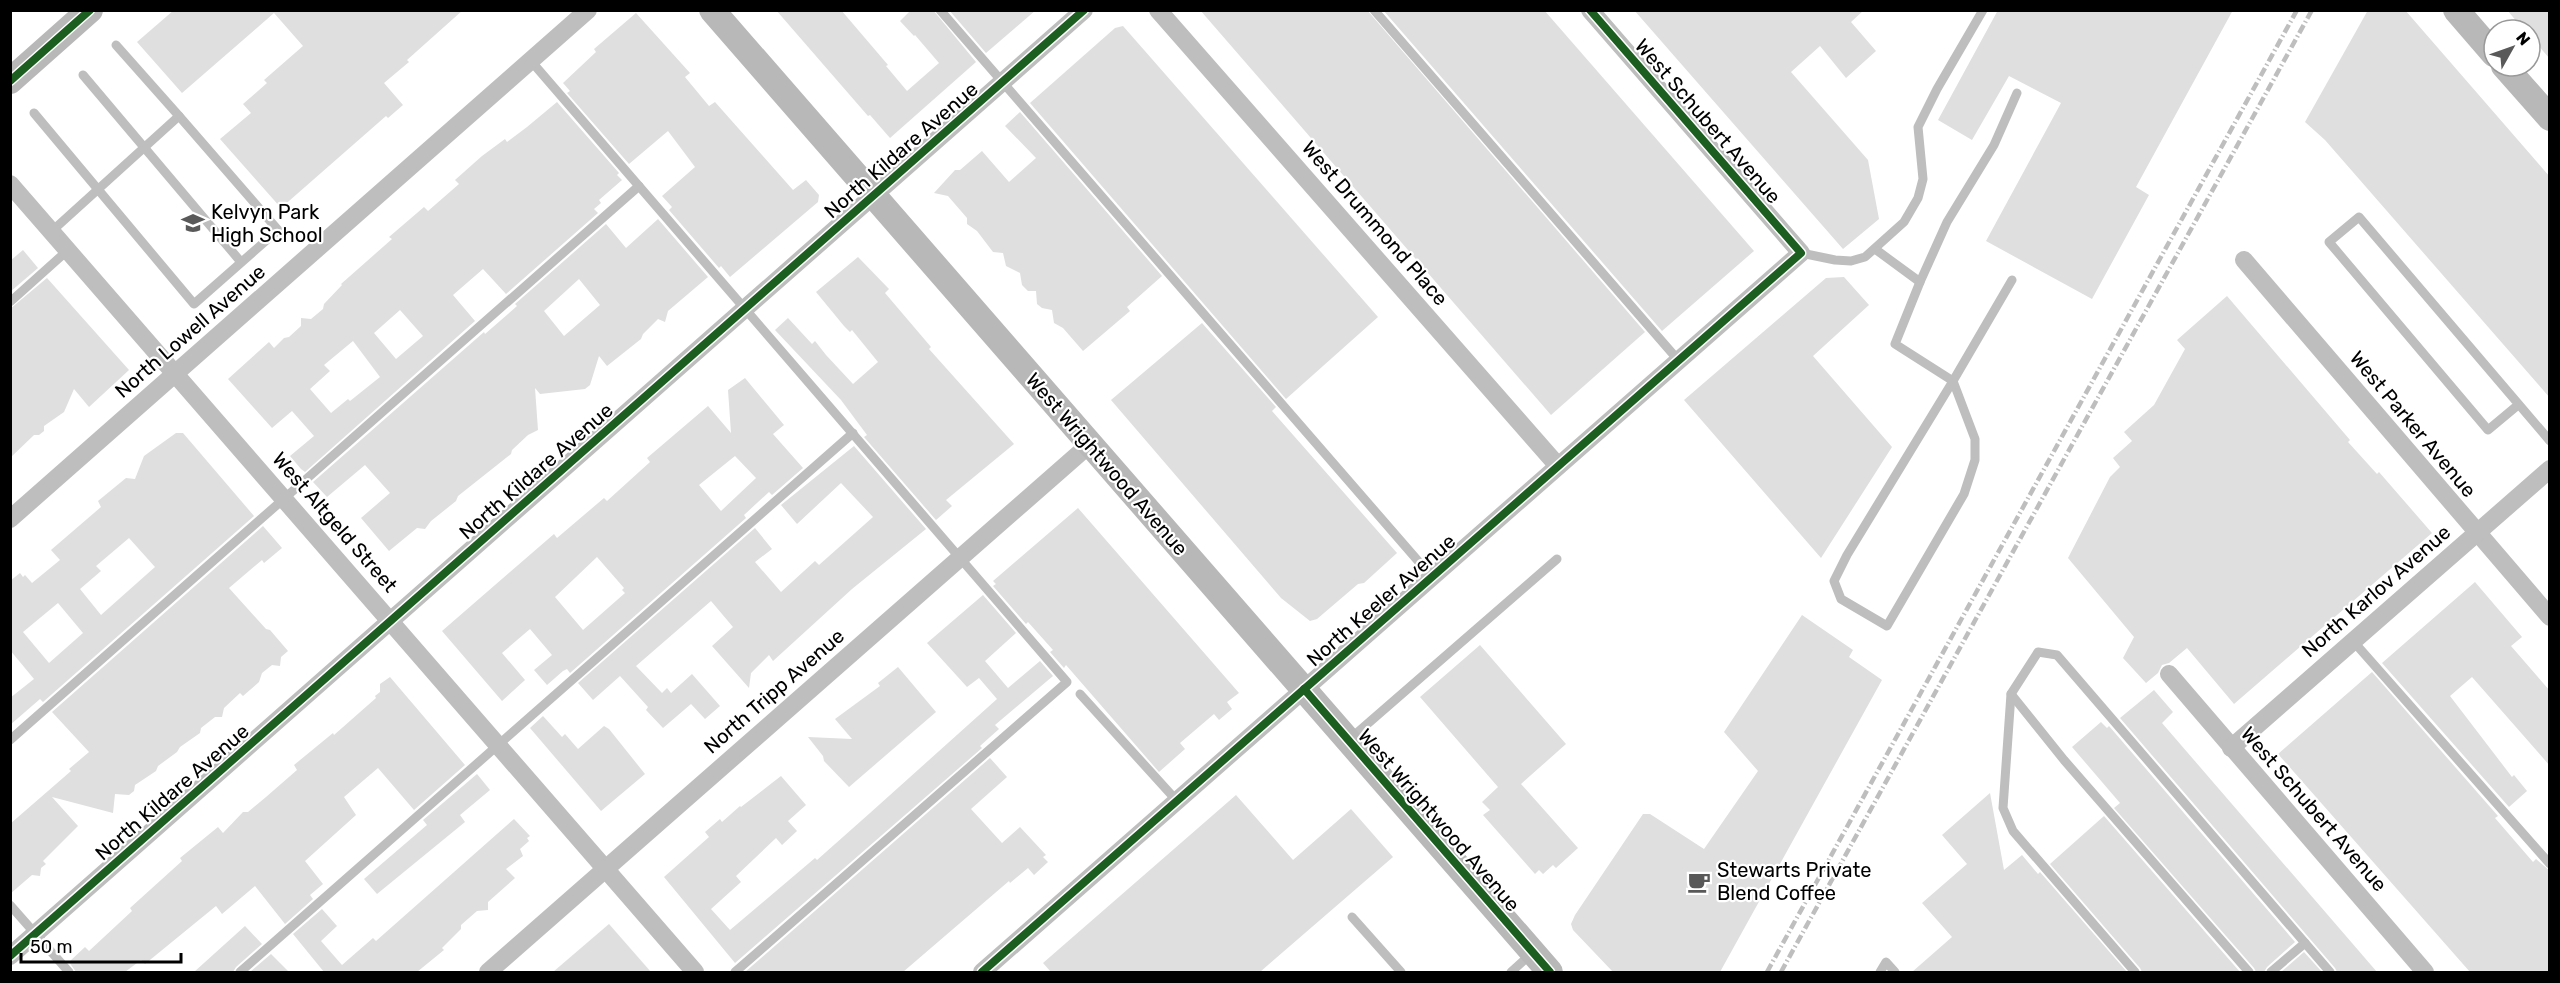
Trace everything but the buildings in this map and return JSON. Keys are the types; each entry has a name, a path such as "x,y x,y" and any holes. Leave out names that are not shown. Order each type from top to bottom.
{"street":[{"path":"10,81 90,10"},
{"name":"North Lowell Avenue","path":"10,519 588,10"},
{"name":"West Wrightwood Avenue","path":"712,10 1550,972"},
{"name":"North Kildare Avenue","path":"10,956 1084,10"},
{"name":"West Drummond Place","path":"1158,10 1558,466"},
{"name":"West Schubert Avenue","path":"1590,10 1801,253"},
{"path":"2456,10 2482,40"},
{"path":"2515,78 2550,118"},
{"name":"West Altgeld Street","path":"10,184 695,972"},
{"name":"North Keeler Avenue","path":"982,972 1801,253"},
{"name":"West Parker Avenue","path":"2244,260 2476,533 2550,616"},
{"name":"North Tripp Avenue","path":"488,972 1090,444"},
{"name":"North Karlov Avenue","path":"2231,748 2550,469"},
{"name":"West Schubert Avenue","path":"2169,674 2425,972"}],"lane":[{"path":"940,10 1432,577"},
{"path":"1374,10 1679,361"},
{"path":"1801,253 1851,261 1865,257 1904,222 1918,198 1923,179 1918,127 1937,89 1983,10"},
{"path":"34,112 194,304 278,230 116,45"},
{"path":"531,61 1067,682 735,972"},
{"path":"82,75 241,262"},
{"path":"2012,280 1953,381 1847,555 1834,581 1841,599 1887,626 1964,494 1975,460 1975,439 1953,381 1895,344 1947,222 1994,145 2017,93"},
{"path":"52,231 179,116"},
{"path":"10,740 639,186"},
{"path":"2518,405 2488,430 2329,242 2358,217 2550,441"},
{"path":"1875,249 1920,282"},
{"path":"10,302 68,250"},
{"path":"240,972 853,434"},
{"path":"1348,740 1557,558"},
{"path":"2353,641 2550,864"},
{"path":"2135,972 2013,831 2003,808 2011,694 2038,652 2057,656 2330,972"},
{"path":"1080,694 1177,801"},
{"path":"2011,694 2072,769 2249,972"},
{"path":"10,905 69,972"},
{"path":"1352,917 1401,972"},
{"path":"2271,972 2305,943"},
{"path":"1511,972 1533,952"},
{"path":"1880,972 1886,962 1895,972"}],"railway":[{"path":"1767,972 2297,10"},
{"path":"1781,972 2312,10"}],"cycle path":[{"path":"10,81 90,10"},
{"path":"10,956 1084,10"},
{"path":"982,972 1801,253 1590,10"},
{"path":"1304,689 1550,972"}],"place":[{"name":"Kelvyn Park High School","path":"193,223"},
{"name":"Stewarts Private Blend Coffee","path":"1699,882"}]}
